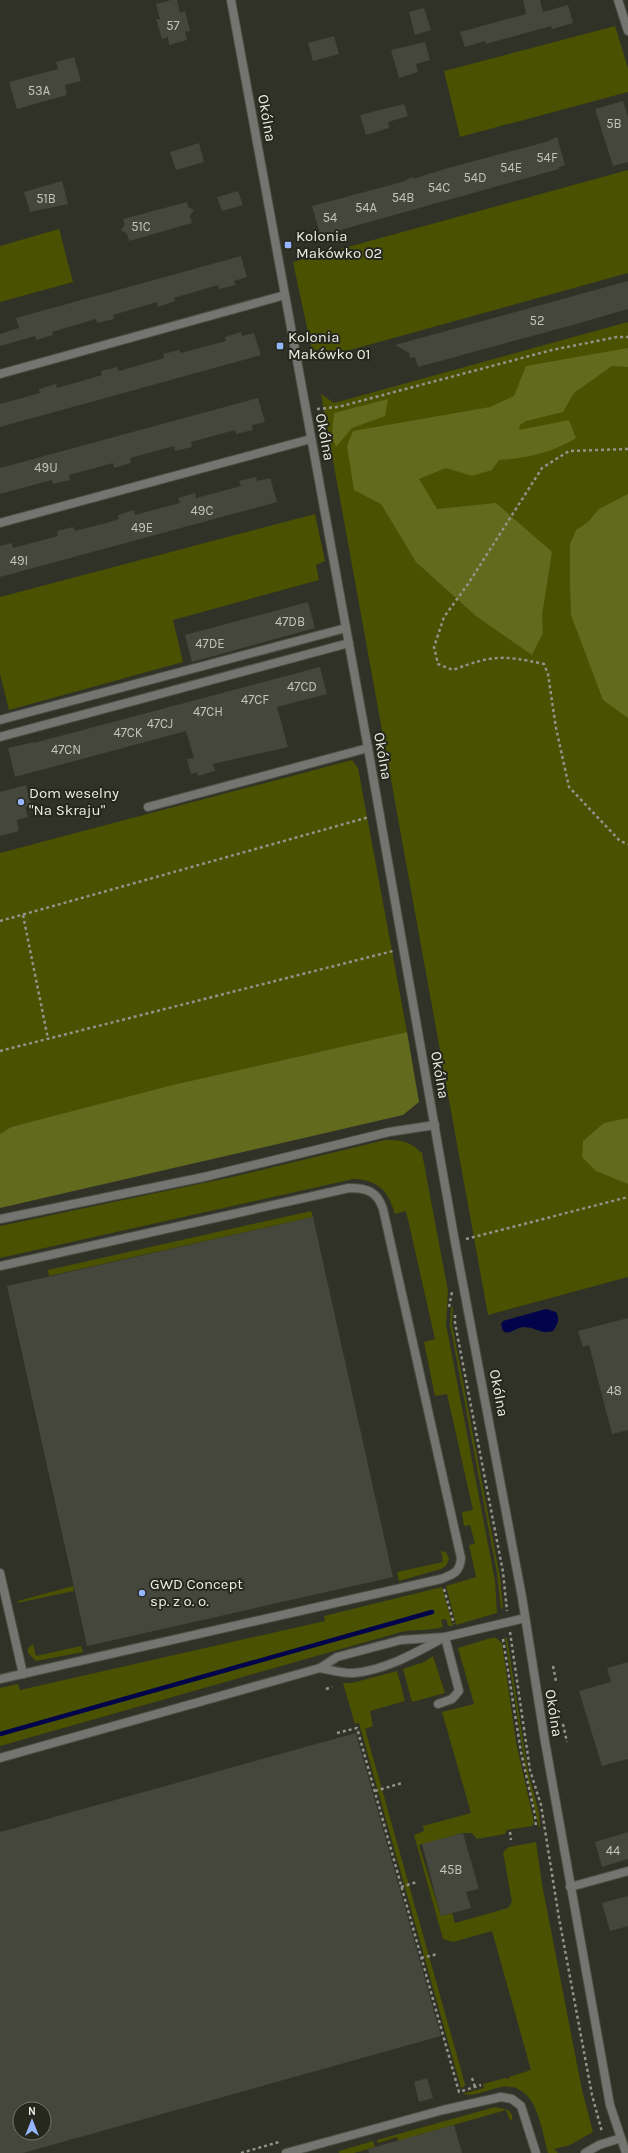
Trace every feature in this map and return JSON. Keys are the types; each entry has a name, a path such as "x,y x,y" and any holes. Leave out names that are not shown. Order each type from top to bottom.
{"street":[{"name":"Okólna","path":"231,0 368,748 378,814 455,1242 525,1618 570,1886 610,2105 626,2153"},
{"path":"618,0 628,31"},
{"path":"0,374 285,295"},
{"path":"0,524 311,439"},
{"path":"0,720 346,628"},
{"path":"0,736 349,643"},
{"path":"148,807 368,748"},
{"path":"0,1219 204,1177 389,1132 435,1125"},
{"path":"0,1266 349,1188 362,1188 372,1191 380,1199 383,1209 461,1558 460,1568 457,1572 441,1579 0,1679"},
{"path":"0,1573 23,1674"},
{"path":"0,1758 320,1668 337,1657 401,1640 445,1637 525,1618"},
{"path":"320,1668 353,1673 377,1668 401,1660 445,1637"},
{"path":"438,1704 452,1699 459,1691 445,1637"},
{"path":"570,1886 628,1871"},
{"path":"286,2153 443,2110 501,2097 512,2099 521,2106 536,2153"},
{"path":"585,2153 599,2144 620,2138"}],"path":[{"path":"306,410 338,406 552,350 617,337 628,337"},
{"path":"628,449 569,451 542,468 468,584 444,617 434,647 438,664 453,670 476,661 502,656 544,664 548,674 556,728 569,787 620,841 628,844"},
{"path":"0,921 378,814"},
{"path":"23,915 48,1039"},
{"path":"0,1051 403,948"},
{"path":"455,1242 628,1197"},
{"path":"449,1307 453,1290"},
{"path":"456,1312 455,1323 503,1572 506,1604"},
{"path":"441,1579 454,1625"},
{"path":"503,1639 521,1752 535,1815 536,1827"},
{"path":"511,1641 530,1770 541,1805 560,1925 592,2095 601,2128"},
{"path":"553,1666 556,1681"},
{"path":"326,1689 332,1687"},
{"path":"563,1724 567,1742"},
{"path":"338,1733 357,1728 459,2092 481,2085"},
{"path":"375,1791 402,1783"},
{"path":"510,1832 511,1840"},
{"path":"401,1886 417,1882"},
{"path":"421,1958 438,1954"},
{"path":"472,2078 475,2087"}],"green space":[{"path":"615,26 628,68 628,92 460,137 444,71"},
{"path":"628,170 628,273 314,360 293,262"},
{"path":"59,229 73,282 0,302 0,246"},
{"path":"628,322 628,1277 488,1315 321,394 334,403"},
{"path":"628,348 628,367 612,366 574,393 563,412 526,421 520,425 519,430 569,420 576,438 539,454 499,460 492,470 472,476 446,468 419,479 437,509 496,503 552,552 542,615 543,633 532,655 476,616 416,562 381,504 354,490 347,446 353,431 490,407 514,396 526,366"},
{"path":"388,399 385,416 352,428 336,447 332,435 334,413"},
{"path":"628,494 628,718 603,700 571,615 570,544 576,530 588,522 599,509"},
{"path":"315,514 325,561 316,565 319,580 173,620 183,662 9,710 0,674 0,597"},
{"path":"352,760 358,768 407,1032 11,1127 0,1134 0,853"},
{"path":"407,1032 419,1102 403,1115 0,1208 0,1134 11,1127 173,1085"},
{"path":"628,1118 628,1184 596,1171 582,1157 583,1141 604,1123"},
{"path":"385,1140 405,1142 422,1153 448,1291 446,1324 495,1581 497,1613 456,1625 446,1586 476,1577 469,1545 475,1544 470,1525 464,1526 462,1512 473,1510 447,1394 435,1396 424,1342 435,1339 406,1211 395,1214 389,1199 381,1188 369,1182 353,1179 0,1258 0,1226 232,1177"},
{"path":"311,1211 313,1217 49,1276 48,1270"},
{"path":"451,1307 453,1307 452,1324 500,1577 503,1608 501,1609 497,1573 450,1325"},
{"path":"441,1551 446,1552 449,1559 446,1566 441,1569 399,1581 397,1572 443,1562"},
{"path":"73,1586 74,1591 17,1603 18,1601"},
{"path":"442,1587 453,1626 448,1626 446,1619 441,1620 443,1627 401,1632 0,1746 0,1688 18,1684 20,1690 325,1621 324,1616"},
{"path":"505,1637 507,1638 528,1772 539,1813 539,1828 526,1771"},
{"path":"491,1638 496,1638 502,1643 516,1742 534,1822 532,1826 507,1830 505,1834 477,1839 472,1833 463,1833 419,1845 441,1916 452,1913 455,1923 508,1908 512,1902 503,1852 509,1847 536,1842 542,1884 582,2090 593,2132 570,2145 554,2149 558,2153 548,2153 536,2109 530,2099 523,2092 514,2087 502,2087 477,2094 462,2094 484,2088 483,2084 505,2078 509,2079 509,2077 531,2070 492,1931 453,1942 443,1939 414,1835 424,1831 423,1826 471,1813 442,1712 474,1704 458,1648"},
{"path":"33,1644 36,1656 81,1646 83,1652 36,1661 28,1653 28,1648"},
{"path":"433,1656 445,1693 412,1702 403,1669 424,1662"},
{"path":"397,1671 405,1701 370,1711 373,1726 365,1729 465,2084 464,2087 461,2088 359,1723 355,1724 343,1683 352,1683"},
{"path":"495,2107 508,2110 512,2115 512,2120 510,2120 506,2110 398,2141 397,2137 378,2143 377,2140"},
{"path":"373,2141 375,2147 354,2153 339,2153 339,2151"}],"shaded area":[{"path":"546,1309 556,1312 558,1317 558,1322 553,1331 545,1332 524,1327 518,1328 511,1332 503,1331 501,1324 503,1321"}],"building":[{"path":"177,0 180,13 185,11 190,31 185,32 187,40 169,45 168,37 162,39 156,19 160,19 156,4"},
{"path":"523,0 540,0 543,12 568,5 573,23 552,29 551,26 486,44 485,41 465,47 460,32 526,14"},
{"path":"424,8 431,30 415,35 409,12"},
{"path":"334,36 339,54 313,61 308,43"},
{"path":"425,42 430,60 416,64 418,72 399,78 391,50"},
{"path":"74,57 81,81 65,85 67,95 17,109 9,82 58,69 56,62"},
{"path":"623,101 628,117 628,162 613,166 595,109"},
{"path":"404,104 408,116 388,122 389,128 366,135 360,115"},
{"path":"557,137 565,165 559,167 559,169 326,234 326,232 320,234 312,206 402,182 413,177 413,179 448,168 546,142"},
{"path":"199,143 204,162 176,170 170,152"},
{"path":"62,181 68,204 30,212 24,192"},
{"path":"238,191 243,205 222,211 217,197"},
{"path":"187,202 188,207 194,210 190,216 192,223 129,241 127,234 121,230 125,224 123,219"},
{"path":"241,256 247,277 234,281 236,285 219,289 218,285 174,298 175,301 158,307 157,302 113,315 114,319 97,323 96,319 52,332 53,335 36,340 35,336 0,346 0,334 19,328 16,318"},
{"path":"628,281 628,309 569,326 418,367 415,357 410,358 409,353 395,345"},
{"path":"241,332 242,336 254,333 261,355 0,427 0,404 40,393 39,389 56,384 57,388 102,375 101,371 117,367 119,371 164,358 163,354 179,350 181,353 226,341 225,337"},
{"path":"258,398 265,422 252,425 253,430 236,434 235,430 191,442 192,447 175,451 174,446 130,458 131,463 114,468 113,463 69,475 70,480 53,484 52,480 0,494 0,468"},
{"path":"256,477 257,481 270,478 277,502 0,577 0,546 12,543 13,548 58,536 57,531 73,527 75,531 119,519 118,515 134,510 135,515 180,503 178,498 195,493 196,498 241,486 239,481"},
{"path":"308,602 315,628 192,662 185,635"},
{"path":"320,667 327,694 277,707 288,747 213,764 215,771 198,776 197,772 191,774 187,759 194,758 186,731 15,777 8,748 34,743"},
{"path":"26,785 31,806 25,807 28,817 17,820 19,831 0,836 0,792"},
{"path":"313,1217 393,1577 87,1646 7,1286"},
{"path":"628,1318 628,1430 612,1434 589,1345 583,1347 578,1331"},
{"path":"628,1662 628,1759 602,1766 579,1691 611,1682 607,1668"},
{"path":"356,1733 441,2036 23,2153 0,2153 0,1832"},
{"path":"628,1832 628,1859 602,1867 595,1842"},
{"path":"463,1833 479,1889 466,1892 471,1908 441,1916 422,1844"},
{"path":"628,1896 628,1926 610,1931 602,1903"},
{"path":"427,2078 433,2098 419,2102 414,2082"},
{"path":"454,2125 462,2153 369,2153 368,2149"}],"waterway":[{"path":"0,1734 432,1612"}],"place":[{"name":"Kolonia Makówko 02","path":"288,245"},
{"name":"Kolonia Makówko 01","path":"280,346"},
{"name":"Dom weselny \"Na Skraju\"","path":"21,802"},
{"name":"GWD Concept sp. z o. o.","path":"142,1593"}]}
